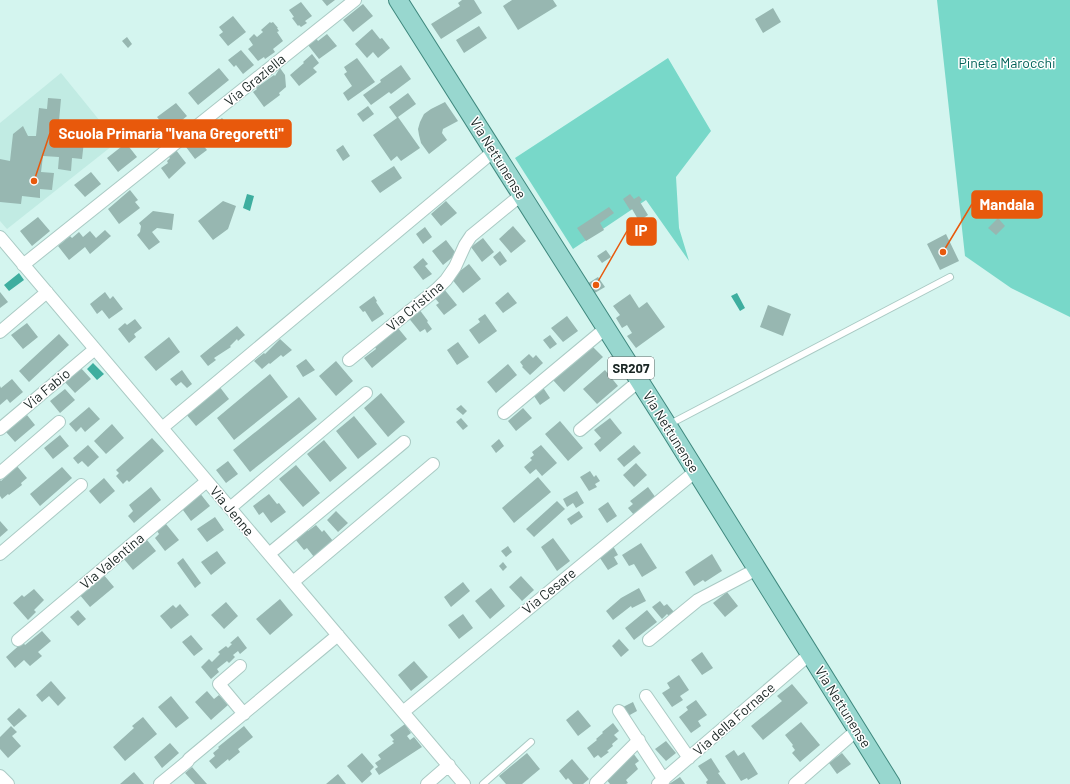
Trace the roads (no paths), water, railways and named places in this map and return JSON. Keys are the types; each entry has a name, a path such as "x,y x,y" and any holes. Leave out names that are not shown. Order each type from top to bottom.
{"main road":[{"name":"Via Nettunense","path":"398,0 640,381 891,784"}],"street":[{"name":"Via Graziella","path":"23,265 355,0"},
{"path":"162,428 494,151"},
{"name":"Via Cristina","path":"349,360 434,292 452,271 471,236 522,195"},
{"name":"Via Jenne","path":"1,242 23,265 464,784"},
{"path":"0,332 46,292"},
{"path":"504,413 606,328"},
{"path":"0,419 92,346"},
{"name":"Via Fabio","path":"0,429 92,346"},
{"path":"580,430 640,381"},
{"path":"230,508 366,393"},
{"path":"0,473 59,422"},
{"path":"269,554 404,442"},
{"path":"293,582 433,464"},
{"name":"Via Cesare","path":"403,712 696,471"},
{"name":"Via Valentina","path":"18,640 207,481"},
{"path":"0,554 81,485"},
{"path":"649,640 698,600 757,569"},
{"path":"160,784 338,635"},
{"name":"Via della Fornace","path":"661,782 810,654"},
{"path":"240,666 219,684 244,714"},
{"path":"646,696 689,758"},
{"path":"619,711 639,740 661,782"},
{"path":"794,784 857,730"},
{"path":"596,783 639,740"},
{"path":"427,784 449,766"},
{"path":"0,776 8,784"}],"lane":[{"path":"668,426 950,277"},
{"path":"484,784 531,742"}],"place":[{"name":"Scuola Primaria \"Ivana Gregoretti\"","path":"34,181"},
{"name":"Mandala","path":"943,252"},
{"name":"IP","path":"596,285"}],"park label":[{"name":"Pineta Marocchi","path":"1007,63"}]}
